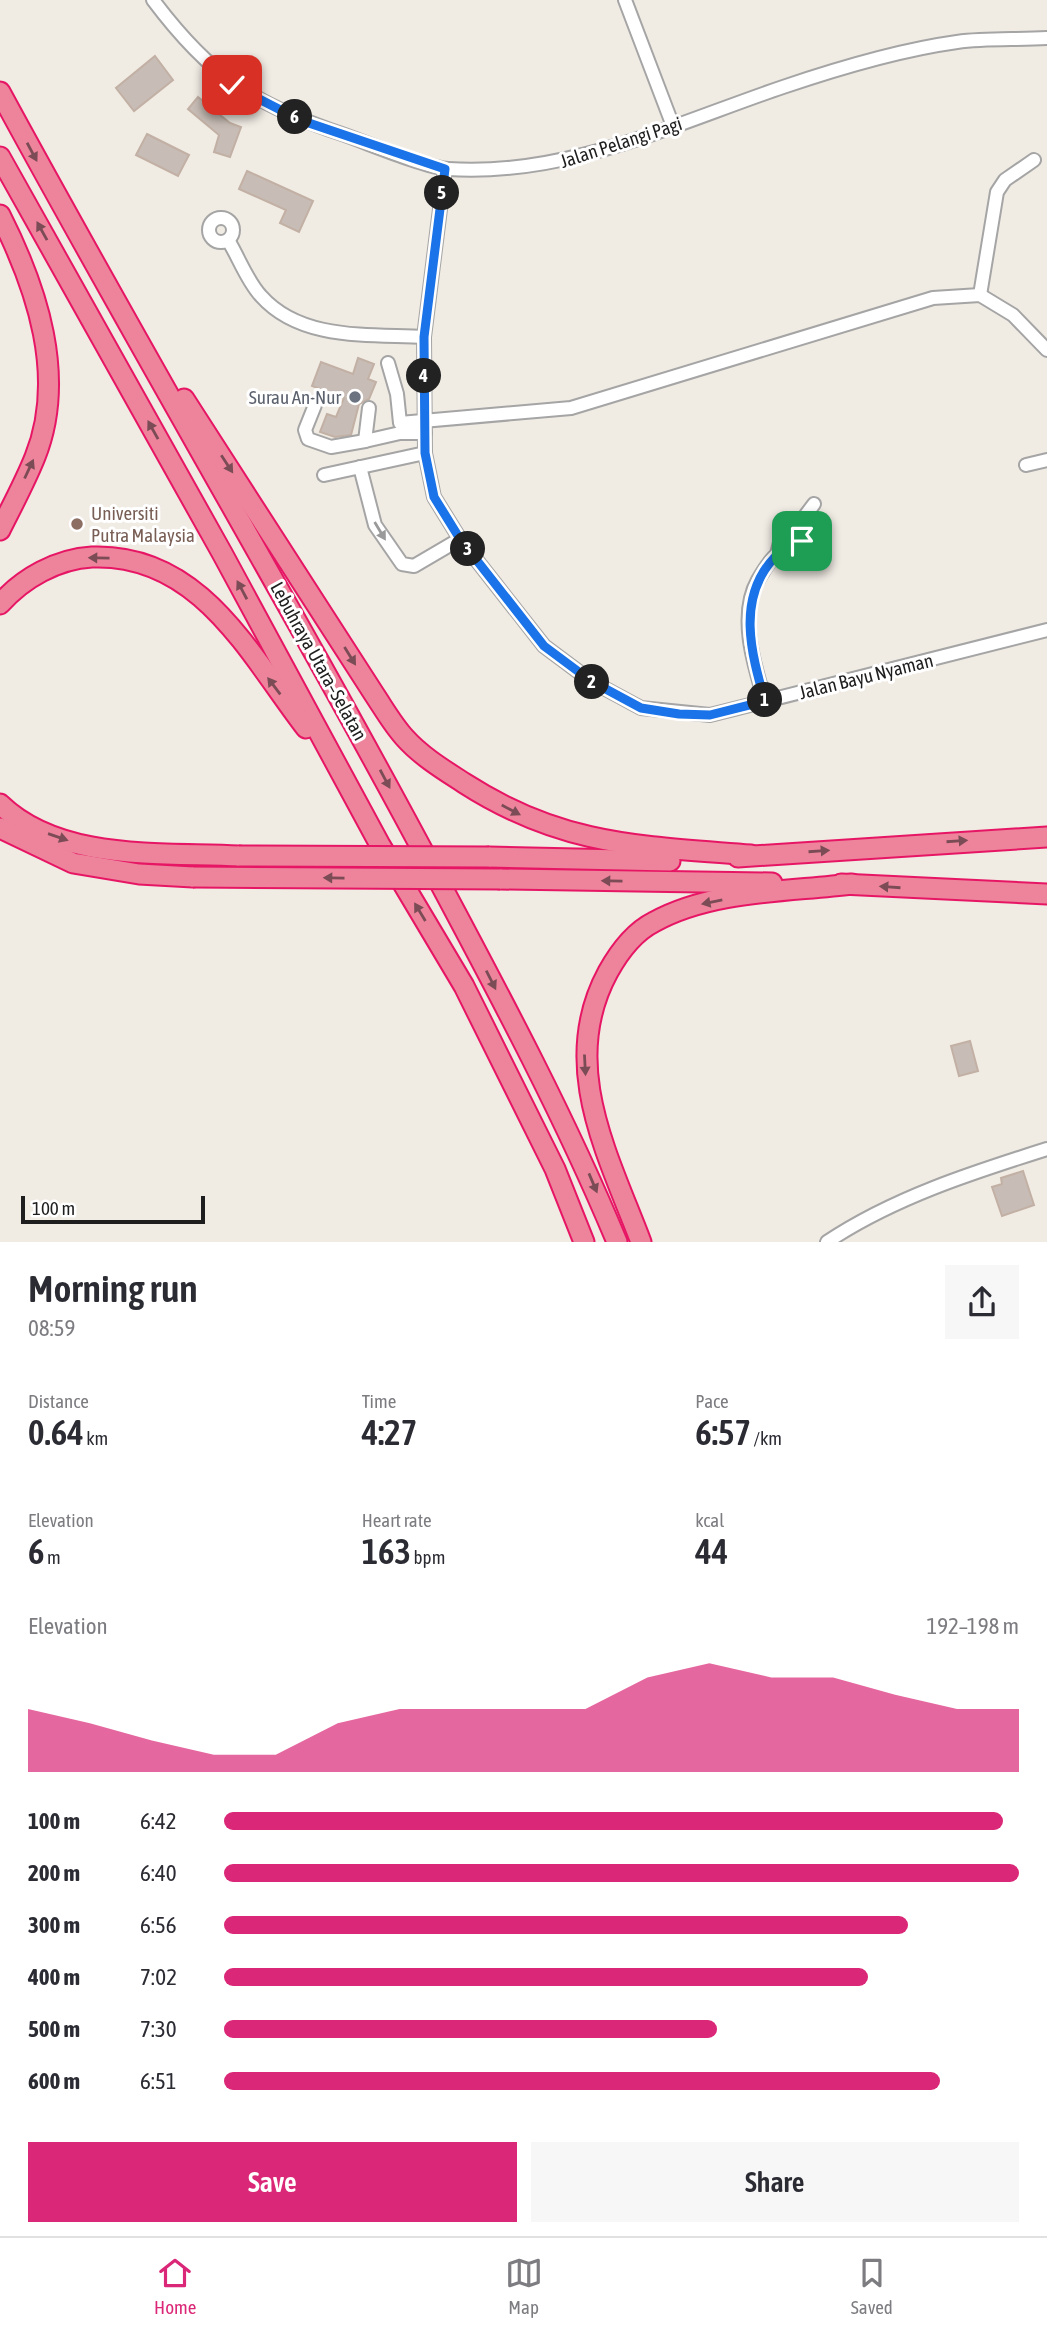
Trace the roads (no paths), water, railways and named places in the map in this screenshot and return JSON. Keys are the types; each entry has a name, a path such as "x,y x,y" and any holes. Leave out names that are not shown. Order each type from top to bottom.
{"highway":[{"name":"Lebuhraya Utara–Selatan","path":"0,92 94,265 366,744 580,1152 617,1242"},
{"name":"Lebuhraya Utara–Selatan","path":"0,157 222,553 332,758 470,998 555,1169 584,1242"},
{"path":"0,215 38,302 49,389 36,455 0,530"},
{"path":"94,265 405,738 440,768 475,790 519,815 567,833 628,846 751,855"},
{"path":"0,604 28,579 50,567 78,558 106,557 134,561 177,577 215,608 307,731 332,758"},
{"path":"0,804 19,823 96,847 239,856 489,857 688,862 751,855 1047,837"},
{"path":"0,828 73,863 139,873 193,877 852,884 1047,894"},
{"path":"641,1242 598,1129 586,1083 584,1045 590,1017 599,988 618,953 652,922 703,903 852,884"}],"street":[{"name":"Jalan Pelangi Pagi","path":"153,0 186,43 232,85 300,120 445,169 548,164 587,155 786,86 875,60 958,42 1047,38"},
{"path":"625,0 673,126"},
{"path":"980,295 997,192 1005,180 1034,160"},
{"name":"Jalan Bayu Nyaman","path":"445,169 424,337 425,453 434,497 460,539 544,646 591,681 641,708 710,715 1047,630"},
{"path":"228,240 259,294 295,322 335,332 424,337"},
{"path":"315,405 305,430 308,439 331,447 365,441 400,428 571,408 888,309 933,298 980,295 1013,315 1047,350"},
{"path":"388,363 397,394 400,428"},
{"path":"365,441 369,408"},
{"path":"324,475 425,453"},
{"path":"1026,465 1047,460"},
{"path":"360,467 375,525 402,564 414,566 460,539"},
{"path":"765,701 754,665 749,621 757,582 778,554 783,531 802,520 814,505"},
{"path":"778,554 796,548 802,541 802,520"},
{"path":"827,1242 849,1227 947,1182 1047,1149"}],"place":[{"name":"Surau An-Nur","path":"355,397"},
{"name":"Universiti Putra Malaysia","path":"77,524"}]}
